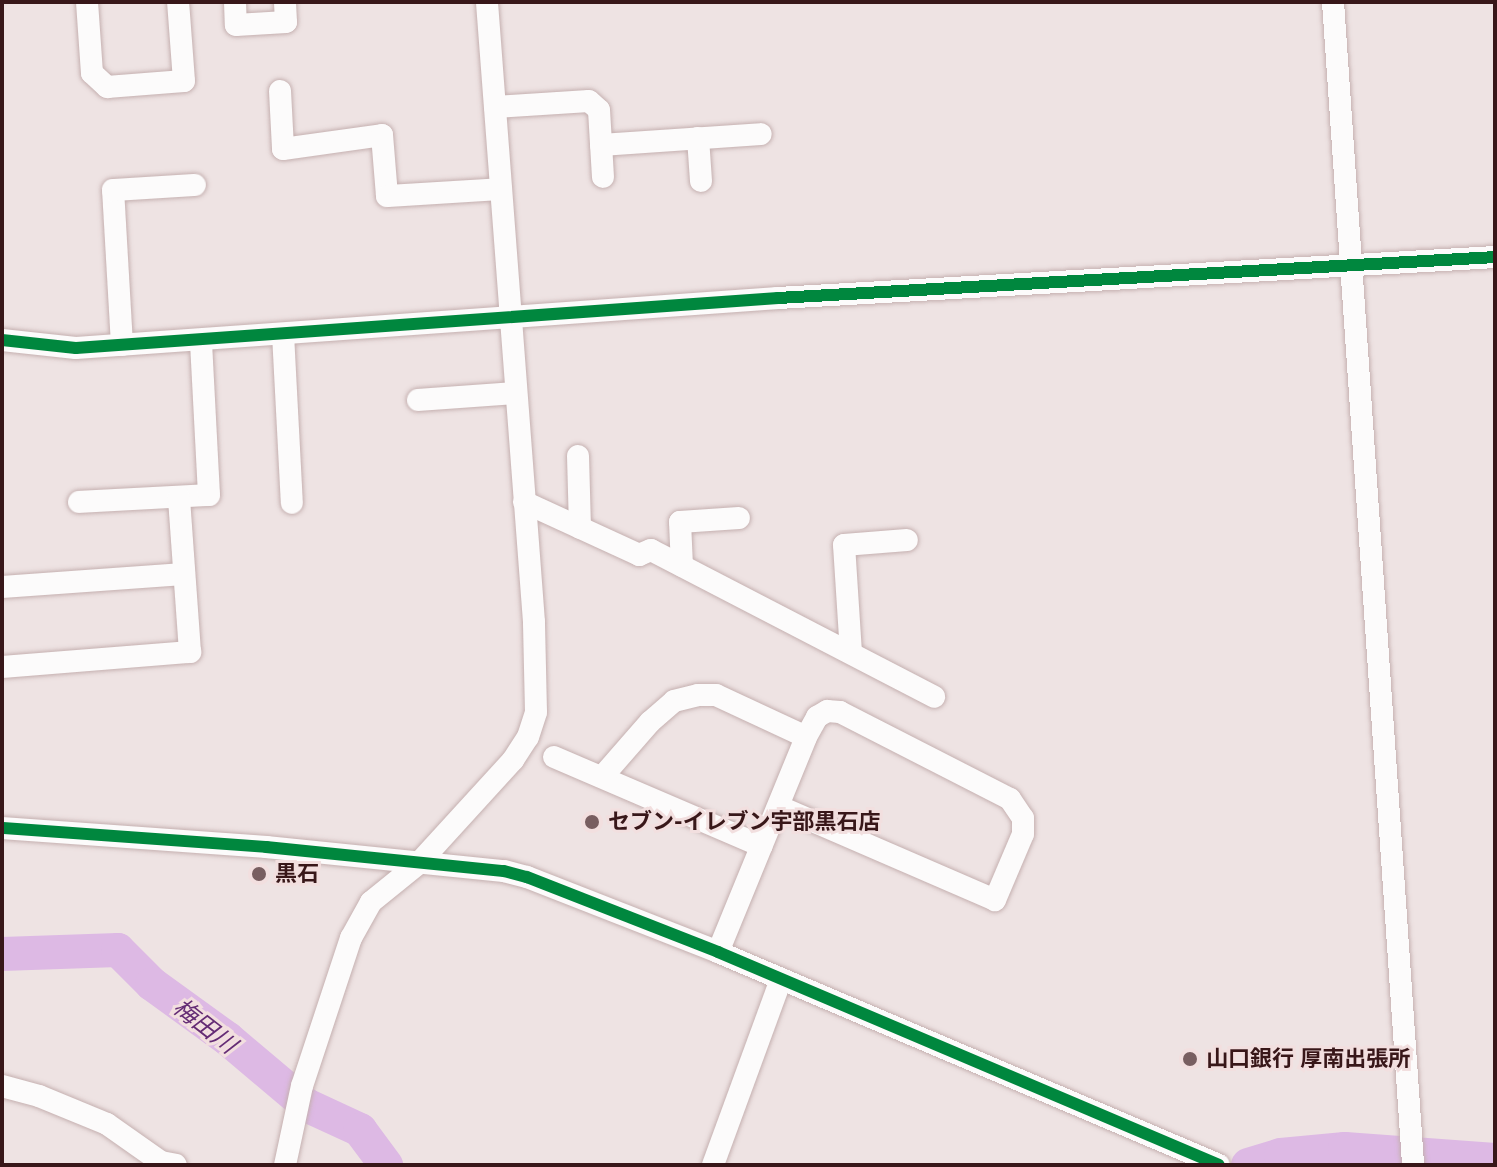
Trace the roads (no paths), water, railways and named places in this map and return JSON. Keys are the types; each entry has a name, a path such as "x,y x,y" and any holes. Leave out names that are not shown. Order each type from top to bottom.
{"street":[{"path":"87,2 92,73 107,87 184,81 178,2"},
{"path":"235,2 236,25 286,22 285,2"},
{"path":"285,1165 299,1096 351,938 371,902 418,864 513,760 528,737 536,712 537,671 487,2"},
{"path":"1333,2 1413,1153"},
{"path":"280,91 283,149 382,135 387,196 501,189"},
{"path":"495,107 589,101 599,110 603,177"},
{"path":"601,145 761,134"},
{"path":"698,138 701,181"},
{"path":"122,345 113,190 195,185"},
{"path":"2,340 76,348 778,298 1495,257"},
{"path":"283,334 292,503"},
{"path":"79,502 209,495 201,340"},
{"path":"418,401 515,393"},
{"path":"578,456 580,528"},
{"path":"2,667 190,652 179,497"},
{"path":"524,502 639,555 651,550 934,697"},
{"path":"682,566 680,522 739,518"},
{"path":"851,653 844,545 907,540"},
{"path":"2,587 184,574"},
{"path":"602,777 650,722 674,701 698,695 716,695 806,737"},
{"path":"718,952 806,737 817,717 827,711 840,712 1010,799 1023,818 1023,834 995,900 778,806"},
{"path":"554,757 762,846"},
{"path":"2,828 266,847 504,871 527,877 718,952 1218,1165"},
{"path":"713,1165 781,979"},
{"path":"2,1086 39,1096 107,1124 161,1162 176,1165"}],"waterway":[{"name":"梅田川","path":"2,954 118,950 152,984 228,1039 306,1105 360,1130 386,1165"},
{"name":"梅田川","path":"1248,1165 1281,1155 1345,1149 1495,1160"}],"place":[{"name":"セブン-イレブン宇部黒石店","path":"592,822"},
{"name":"黒石","path":"259,874"},
{"name":"山口銀行 厚南出張所","path":"1190,1059"}]}
